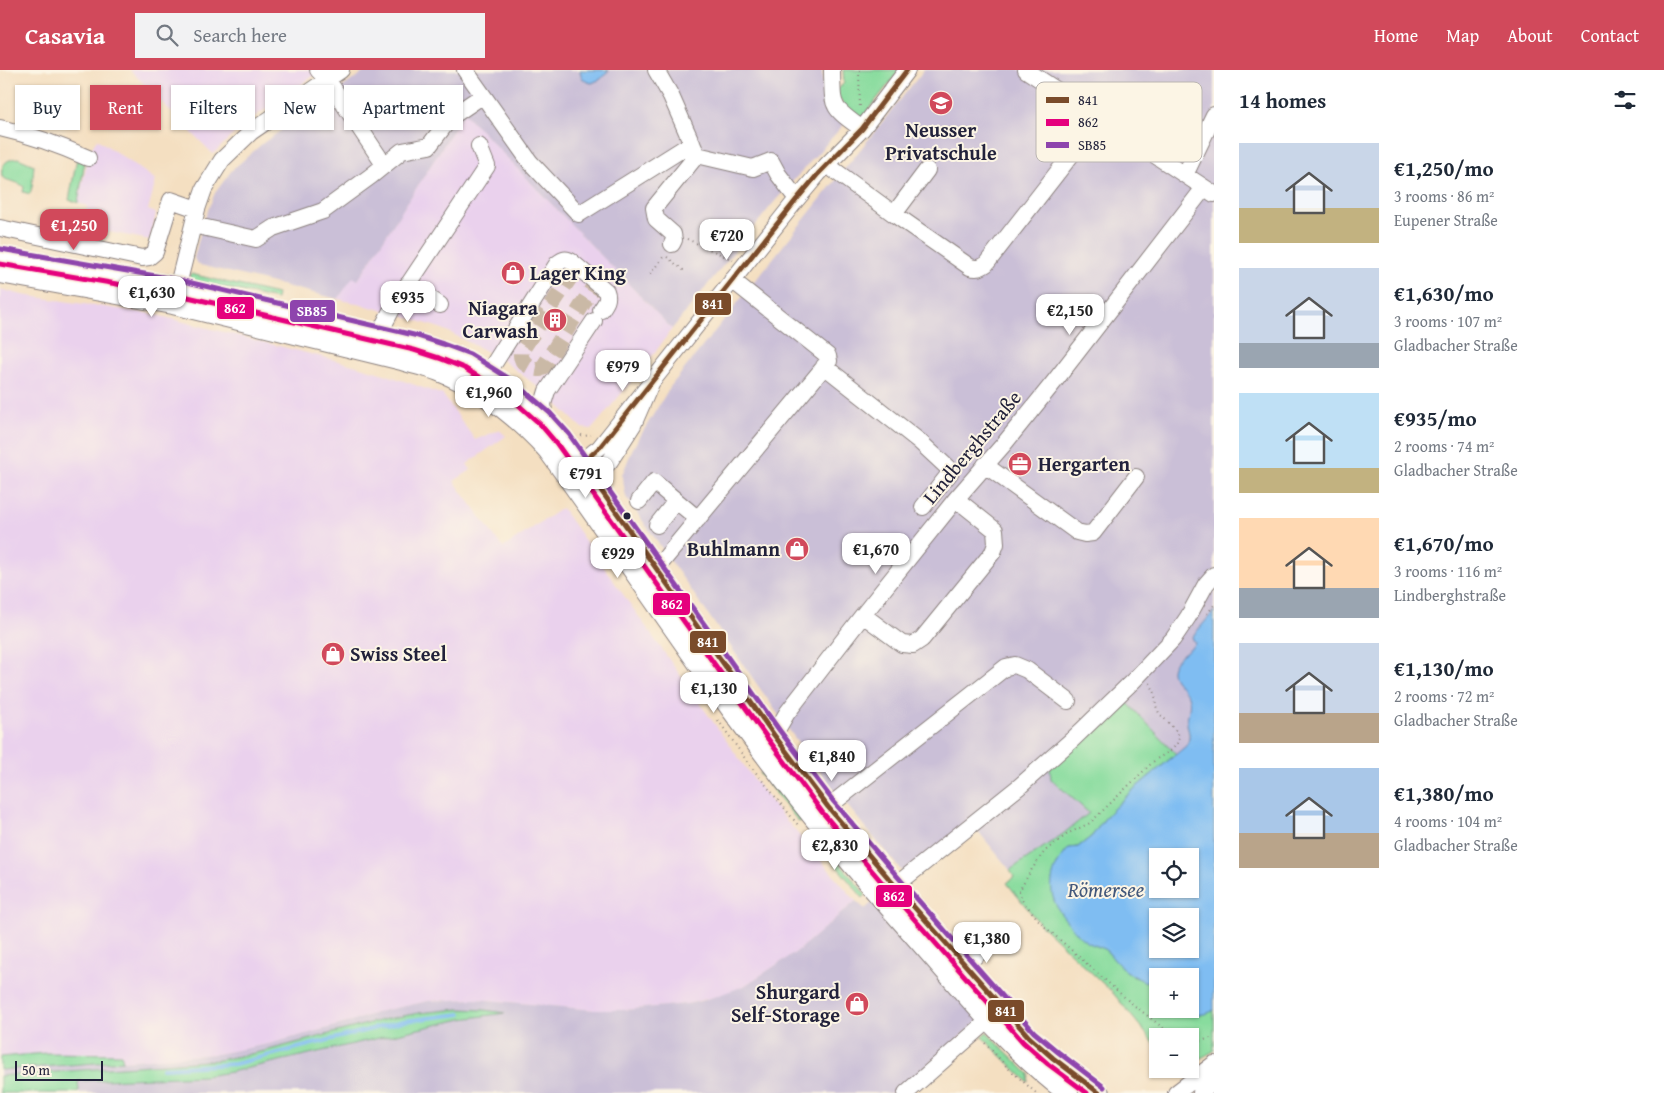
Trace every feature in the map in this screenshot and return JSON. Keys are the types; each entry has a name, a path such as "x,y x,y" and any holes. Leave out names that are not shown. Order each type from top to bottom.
{"main road":[{"path":"0,256 141,289 379,334 416,343 467,362 509,387 545,419 563,439 774,735 828,807 895,886 1030,1037 1053,1058 1099,1093"},
{"path":"0,273 141,289"},
{"path":"175,296 438,371 472,386 513,415 544,445 764,753 813,818 989,1020 1024,1055 1068,1093"},
{"path":"764,753 774,735"}],"street":[{"path":"175,296 195,217 204,189 212,174 251,132 323,75 341,70"},
{"path":"465,70 530,162 579,214 694,149 754,168 771,161 778,174 797,199"},
{"path":"656,70 671,96 694,149"},
{"path":"832,70 832,96 836,108 862,129"},
{"path":"572,483 573,472 587,471 600,447 732,280 797,199 862,129 907,70"},
{"path":"1034,72 1048,82"},
{"path":"323,75 382,160"},
{"path":"0,228 142,258 155,252 171,200 195,217 256,239 273,228 322,211 402,151 430,146 451,117 482,96"},
{"path":"1202,139 1214,114"},
{"path":"0,128 27,134 62,146 88,158"},
{"path":"379,334 408,284 487,166 480,146"},
{"path":"672,239 656,219 654,208 694,149"},
{"path":"827,165 970,267 976,268 981,267 1065,162"},
{"path":"1166,162 1209,191"},
{"path":"1185,175 1191,162"},
{"path":"894,214 928,170"},
{"name":"Lindberghstraße","path":"774,735 787,714 863,615 1209,191"},
{"path":"488,373 557,264 567,259 572,267 606,291 608,296 547,391 543,404 545,419"},
{"path":"656,569 829,361 828,356 732,280"},
{"path":"408,284 440,304"},
{"path":"824,366 919,441 948,468 950,472 923,507"},
{"path":"985,465 1077,532 1085,534 1093,533 1136,477"},
{"path":"639,501 654,482 698,519"},
{"path":"863,615 902,644 914,645 922,639 993,552 996,544 994,530 956,499"},
{"path":"657,525 676,501"},
{"path":"895,886 1020,786 1073,740 1134,680 1172,638 1188,617 1201,592 1214,575"},
{"path":"828,807 1006,667 1015,665 1027,670 1068,701"},
{"path":"965,964 1002,933"},
{"path":"906,1093 989,1020"},
{"path":"1176,1093 1214,1064"},
{"path":"1201,1093 1214,1081"}],"path":[{"path":"859,70 860,109"},
{"path":"672,239 677,234 730,257"},
{"path":"650,274 665,255 683,270 681,274"},
{"path":"1204,617 1214,605"},
{"path":"1148,680 1156,693 1156,706 1159,713 1178,733 1179,742 1172,750 1155,760 1090,823 1069,833 1045,851 1018,891 1022,900 1042,924 1131,1003 1163,1028"},
{"path":"1199,1041 1214,1037"}],"shaded area":[{"path":"130,70 322,70 300,85 265,85 265,109 255,116 255,85 171,85 171,111 161,101 161,85 145,85"},
{"path":"367,70 822,70 824,104 846,122 775,201 672,329 464,113 463,115 463,85 346,85"},
{"path":"924,70 1214,70 1214,611 1192,637 1195,644 1188,652 1177,658 1182,688 1188,696 1190,705 1187,724 1189,738 1186,746 1176,754 1122,697 1051,779 1089,813 1063,834 1010,870 969,820 905,875 836,792 794,737 626,497 622,475 633,448 670,387"},
{"path":"344,86 344,130 453,130 358,280 353,277 338,299 200,265 196,262 194,258 204,220 215,193 232,170 263,143 282,130 334,130 334,93"},
{"path":"464,113 672,329 650,359 592,429 582,428 541,389 501,359 443,329 394,313 338,299 353,276 358,280 453,130 463,130"},
{"path":"189,130 238,130 213,154"},
{"path":"97,139 156,180 148,210 156,213 150,240 84,227 87,206 78,203 89,153"},
{"name":"Swiss Steel","path":"0,289 22,295 152,314 346,363 443,395 475,440 499,430 506,436 467,464 471,470 454,481 503,548 562,508 752,777 779,812 856,901 795,953 744,986 726,994 687,1004 625,1010 594,1010 475,999 429,1001 382,1011 347,1023 269,1044 217,1054 0,1070"},
{"path":"856,901 865,909 874,901 981,1019 896,1093 79,1093 78,1091 69,1093 0,1093 0,1070 217,1054 269,1044 347,1023 382,1011 429,1001 475,999 594,1010 625,1010 687,1004 705,1000 744,986 795,953"}],"green space":[{"path":"843,70 900,70 860,120 847,110 835,92 844,83"},
{"path":"18,158 34,165 30,194 23,192 24,187 22,185 2,177 2,169 5,163"},
{"path":"77,158 85,160 78,203 69,200"},
{"path":"189,275 277,294 276,299 191,280"},
{"path":"1121,696 1176,754 1134,789 1108,814 1092,836 1078,847 1069,848 1085,941 1106,950 1119,965 1134,977 1149,982 1149,1018 1199,1018 1199,1011 1214,1010 1214,1051 1199,1059 1199,1028 1149,1028 1149,1037 1113,993 1040,924 1007,883 1014,877 1010,870 1063,834 1089,813 1051,779 1050,769"},
{"path":"759,773 766,774 772,779 803,820 799,822"},
{"path":"823,843 866,895 863,898 819,845"},
{"path":"459,1009 505,1013 462,1019 231,1072 205,1076 78,1081 79,1091 69,1093 0,1093 0,1076 219,1060 265,1051 382,1020 419,1013"},
{"path":"986,1032 1029,1074 1028,1082 982,1037"},
{"path":"46,1053 121,1054 123,1061 0,1070 0,1057"}],"water":[{"path":"580,70 609,70 601,79 592,83 583,79"},
{"name":"Römersee","path":"1214,611 1214,1010 1202,1014 1199,1014 1199,968 1149,968 1149,981 1146,982 1138,978 1117,963 1106,950 1087,942 1080,936 1056,906 1052,887 1052,877 1061,858 1069,848 1078,847 1092,836 1108,814 1134,789 1186,746 1189,740 1187,723 1189,699 1186,692 1174,678 1172,670 1177,659 1195,644 1192,637"}],"waterway":[{"path":"163,1068 235,1064 403,1021 461,1014"}],"tunnel":[{"path":"573,273 521,351 523,362 529,366 540,369 544,366 594,286"}],"transit line":[{"name":"841","path":"572,483 578,467 600,447 797,199 818,174 862,129 907,70"},
{"name":"SB85","path":"1,249 179,280 418,336 470,354 513,381 550,413 569,434 780,731 834,802 1034,1032 1104,1087"},
{"name":"862","path":"0,264 175,294 414,350 464,368 505,393 540,424 557,444 822,812 1023,1042 1048,1064 1087,1093"},
{"name":"841","path":"593,479 774,735 828,807 1029,1037 1099,1093"}],"place":[{"name":"Neusser Privatschule","path":"941,103"},
{"name":"Lager King","path":"513,273"},
{"name":"Niagara Carwash","path":"555,320"},
{"name":"Hergarten","path":"1020,464"},
{"name":"Buhlmann","path":"797,549"},
{"name":"Swiss Steel","path":"333,654"},
{"name":"Shurgard Self-Storage","path":"857,1004"}]}
